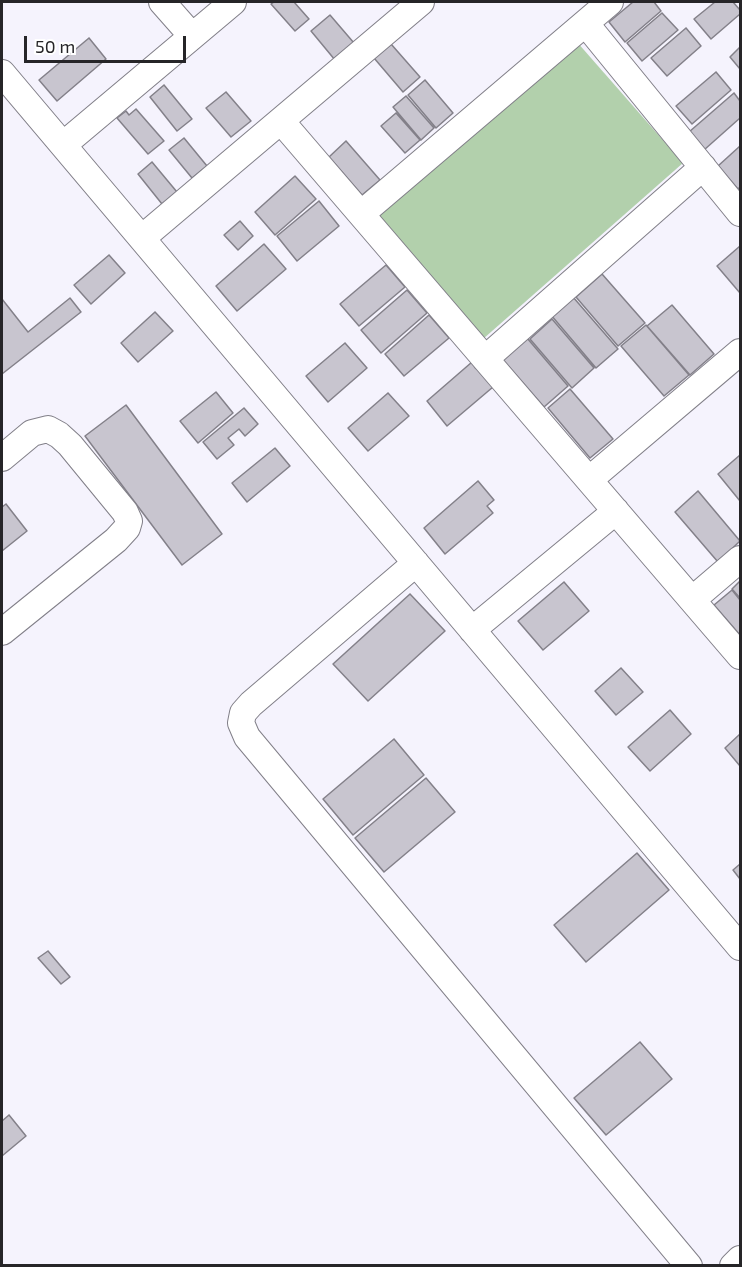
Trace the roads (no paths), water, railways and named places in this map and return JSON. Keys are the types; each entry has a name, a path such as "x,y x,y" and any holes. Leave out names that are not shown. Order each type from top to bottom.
{"street":[{"path":"162,2 192,36"},
{"path":"63,145 233,2"},
{"path":"142,238 421,2"},
{"path":"361,214 610,2"},
{"path":"586,24 741,213"},
{"path":"2,73 741,947"},
{"path":"281,121 741,656"},
{"path":"485,359 703,167"},
{"path":"589,480 741,352"},
{"path":"2,458 32,433 48,429 59,435 125,512 129,521 127,528 116,540 2,632"},
{"path":"472,630 616,511"},
{"path":"692,600 741,559"},
{"path":"416,563 251,704 243,713 241,723 247,737 689,1266"},
{"path":"733,1266 741,1259"}]}
